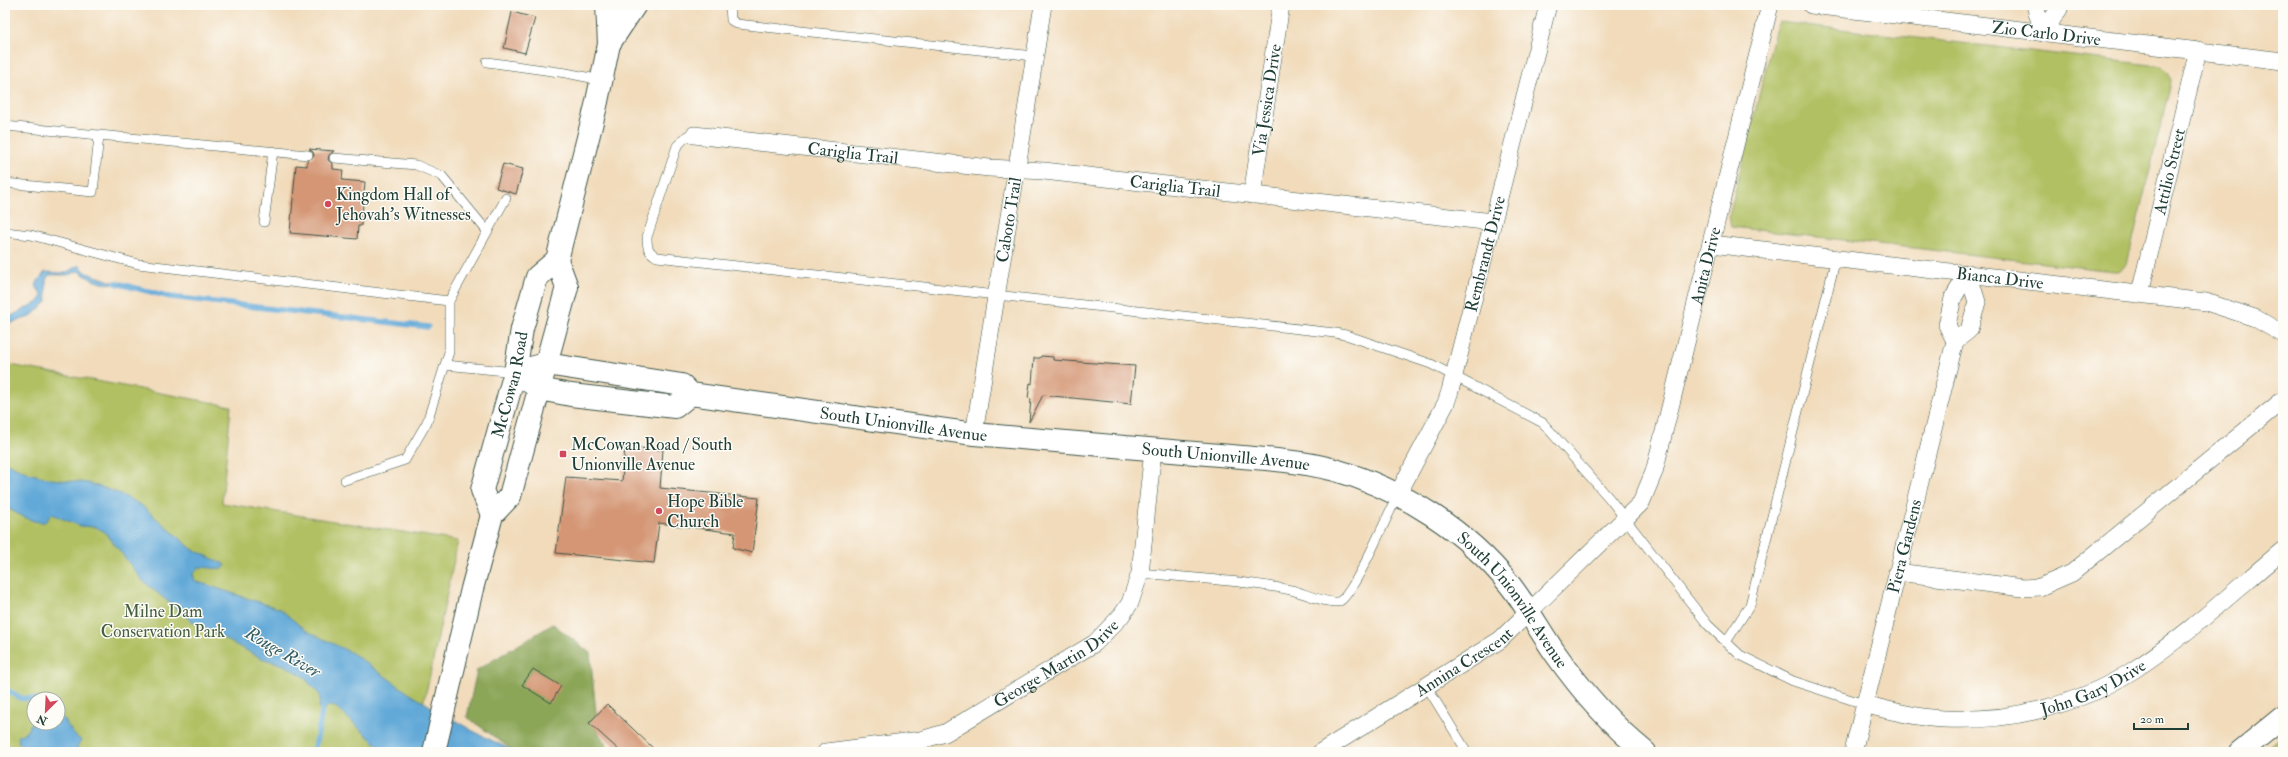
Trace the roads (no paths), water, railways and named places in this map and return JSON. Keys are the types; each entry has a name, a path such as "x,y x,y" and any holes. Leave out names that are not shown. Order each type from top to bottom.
{"street":[{"path":"557,260 609,44 608,5"},
{"path":"609,44 635,5"},
{"name":"Caboto Trail","path":"974,434 1042,5"},
{"name":"Via Jessica Drive","path":"1252,195 1281,5"},
{"name":"Rembrandt Drive","path":"1398,494 1446,403 1548,5"},
{"name":"Anita Drive","path":"1625,518 1641,503 1654,472 1770,5"},
{"name":"Zio Carlo Drive","path":"1811,5 2283,61"},
{"path":"2035,5 2043,33"},
{"path":"2043,33 2059,10 2060,5"},
{"name":"Attilio Street","path":"2140,293 2198,50"},
{"name":"Cariglia Trail","path":"694,135 1016,170 1044,171 1493,222"},
{"name":"Bianca Drive","path":"1711,244 2140,293 2225,307 2255,318 2283,334"},
{"name":"McCowan Road","path":"434,752 449,685 492,515 510,496 567,286 557,260 537,277 522,329 515,372 482,490 492,515"},
{"path":"1968,273 1977,302 1969,330 1955,340 1947,325 1953,298 1968,273"},
{"name":"Piera Gardens","path":"1853,752 1955,340"},
{"name":"South Unionville Avenue","path":"515,372 546,364 682,385 691,394 974,434 1254,458 1335,470 1398,494 1456,533 1474,549 1501,575 1529,612 1582,689 1618,728 1645,752"},
{"path":"515,372 539,389 571,395 675,408 691,394"},
{"path":"1897,572 2024,588 2040,587 2056,581 2072,573 2109,544 2283,400"},
{"name":"George Martin Drive","path":"826,752 921,740 945,732 1095,644 1121,616 1130,603 1140,573 1152,450"},
{"name":"Annina Crescent","path":"1321,752 1500,640 1625,518"},
{"name":"John Gary Drive","path":"1864,704 1903,713 1943,719 1998,718 2071,701 2115,681 2150,659 2283,550"},
{"path":"2240,752 2283,717"}],"lane":[{"path":"730,5 731,20 737,24 1034,56"},
{"path":"487,62 566,73 601,80"},
{"path":"5,126 308,155"},
{"name":"Cariglia Trail","path":"694,135 687,136 677,146 647,237 647,245 650,253 657,257 1346,335 1431,364 1543,423 1625,518 1708,624 1740,655 1793,681 1864,704"},
{"path":"5,183 93,192 99,136"},
{"path":"264,222 273,151"},
{"path":"334,158 416,165 442,176 487,232"},
{"path":"345,480 405,460 427,422 449,352 449,301 506,198"},
{"path":"5,232 31,235 138,264 449,301"},
{"path":"1726,642 1750,605 1836,258"},
{"path":"445,365 515,372"},
{"path":"1140,573 1262,585 1300,592 1333,603 1339,601 1352,586 1398,494"},
{"path":"1427,687 1467,752"}],"water":[{"path":"79,265 87,273 116,283 106,284 96,282 79,271 68,275 49,275 46,280 47,302 30,317 5,325 5,319 40,301 42,296 36,286 45,272 65,273"},
{"name":"Rouge River","path":"5,462 28,473 51,479 88,483 116,492 141,505 192,549 226,565 223,569 199,567 193,574 195,581 280,609 305,630 352,653 410,694 473,731 515,752 385,752 336,707 328,706 322,712 319,709 320,695 303,676 284,665 261,658 194,623 143,581 105,532 96,527 80,526 52,514 46,521 38,522 26,518 5,507"},
{"path":"66,723 73,734 81,740 77,747 79,752 41,752 19,744 18,736 26,732 66,731"}],"waterway":[{"path":"116,283 171,297 428,327"},
{"path":"5,689 21,698 26,698"},
{"path":"314,752 322,712"}],"place":[{"name":"Kingdom Hall of Jehovah's Witnesses","path":"328,204"},
{"name":"McCowan Road / South Unionville Avenue","path":"563,454"},
{"name":"Hope Bible Church","path":"659,511"}],"park label":[{"name":"Milne Dam Conservation Park","path":"163,621"}]}
